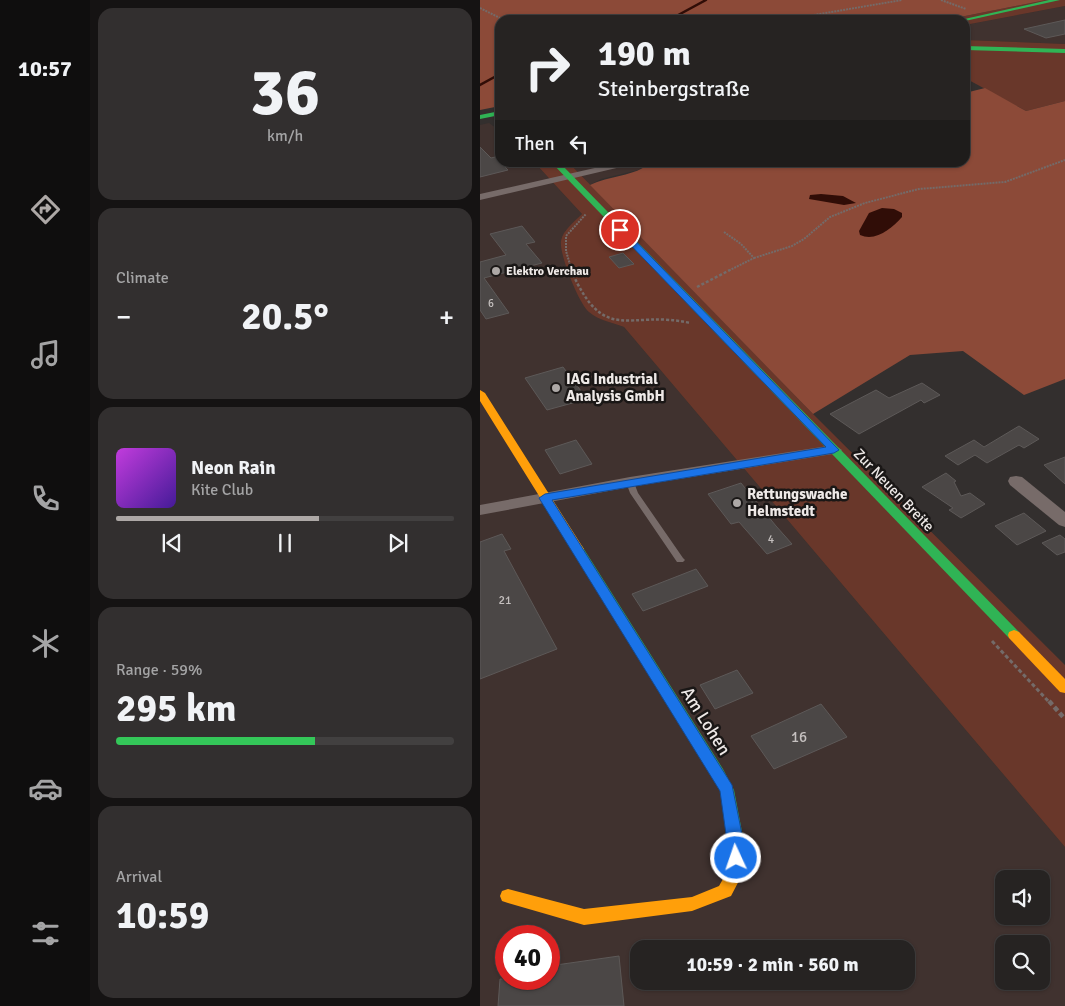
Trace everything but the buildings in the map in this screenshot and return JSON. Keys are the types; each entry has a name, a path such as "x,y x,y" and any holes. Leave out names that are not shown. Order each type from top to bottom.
{"street":[{"path":"970,19 1057,0"},
{"path":"970,47 1065,51"},
{"path":"480,117 495,114"},
{"name":"Zur Neuen Breite","path":"559,167 1065,688"},
{"path":"480,198 616,167"},
{"name":"Am Lohen","path":"480,393 727,790 736,844 735,873 725,892 692,904 584,917 508,896"},
{"path":"480,510 630,482 834,450"},
{"path":"1016,481 1065,521"}],"lane":[{"path":"630,482 634,493 680,560"}],"path":[{"path":"814,15 902,0"},
{"path":"480,8 495,16"},
{"path":"683,294 754,258 771,255 803,240 823,221 836,214 892,194 937,187 1003,182 1033,173 1053,162 1065,160"},
{"path":"582,208 586,214 583,222 572,228 565,242 572,273 594,310 612,320 673,318 691,323 695,327"},
{"path":"724,232 741,244 754,258"},
{"path":"990,640 1065,719"}],"shaded area":[{"path":"480,0 1046,0 970,15 495,15 495,107 480,110"},
{"path":"1046,0 1065,0 1065,6 970,24 970,15"},
{"path":"1065,6 1065,44 970,40 970,24"},
{"path":"970,40 1065,44 1065,101 1026,111 970,81"},
{"path":"985,88 1026,111 1065,101 1065,379 1024,395 963,351 910,355 813,414 590,185 637,171 644,167 970,167 970,92"},
{"path":"489,123 495,127 495,167 539,167 582,214 565,231 601,319 624,327 1065,847 1065,1006 480,1006 480,125"},
{"path":"539,167 573,167 813,414 1065,665 1065,847 624,327 597,317 585,307 566,267 561,247 562,237 566,230 582,214"},
{"path":"573,167 643,167 601,179 590,185"},
{"path":"810,195 843,196 856,203 844,205 809,199"},
{"path":"882,208 894,209 902,213 902,217 883,233 872,237 860,235 859,231 869,213"}],"waterway":[{"path":"678,15 706,0"},
{"path":"480,85 495,77"}],"traffic: fast":[{"path":"970,19 1057,0"},
{"path":"970,48 1065,51"},
{"path":"480,117 495,114"},
{"path":"559,167 1014,635"},
{"path":"578,549 718,773 727,790 736,842"}],"traffic: slow":[{"path":"480,393 578,549"},
{"path":"1014,635 1065,688"},
{"path":"508,896 584,917 692,904 725,891 735,873 736,842"}],"place":[{"name":"Elektro Verchau","path":"496,271"},
{"name":"IAG Industrial Analysis GmbH","path":"556,388"},
{"name":"Rettungswache Helmstedt","path":"737,503"}],"route":[{"path":"620,230 834,450 630,482 545,498 718,773 727,790 736,844 736,858"}]}
